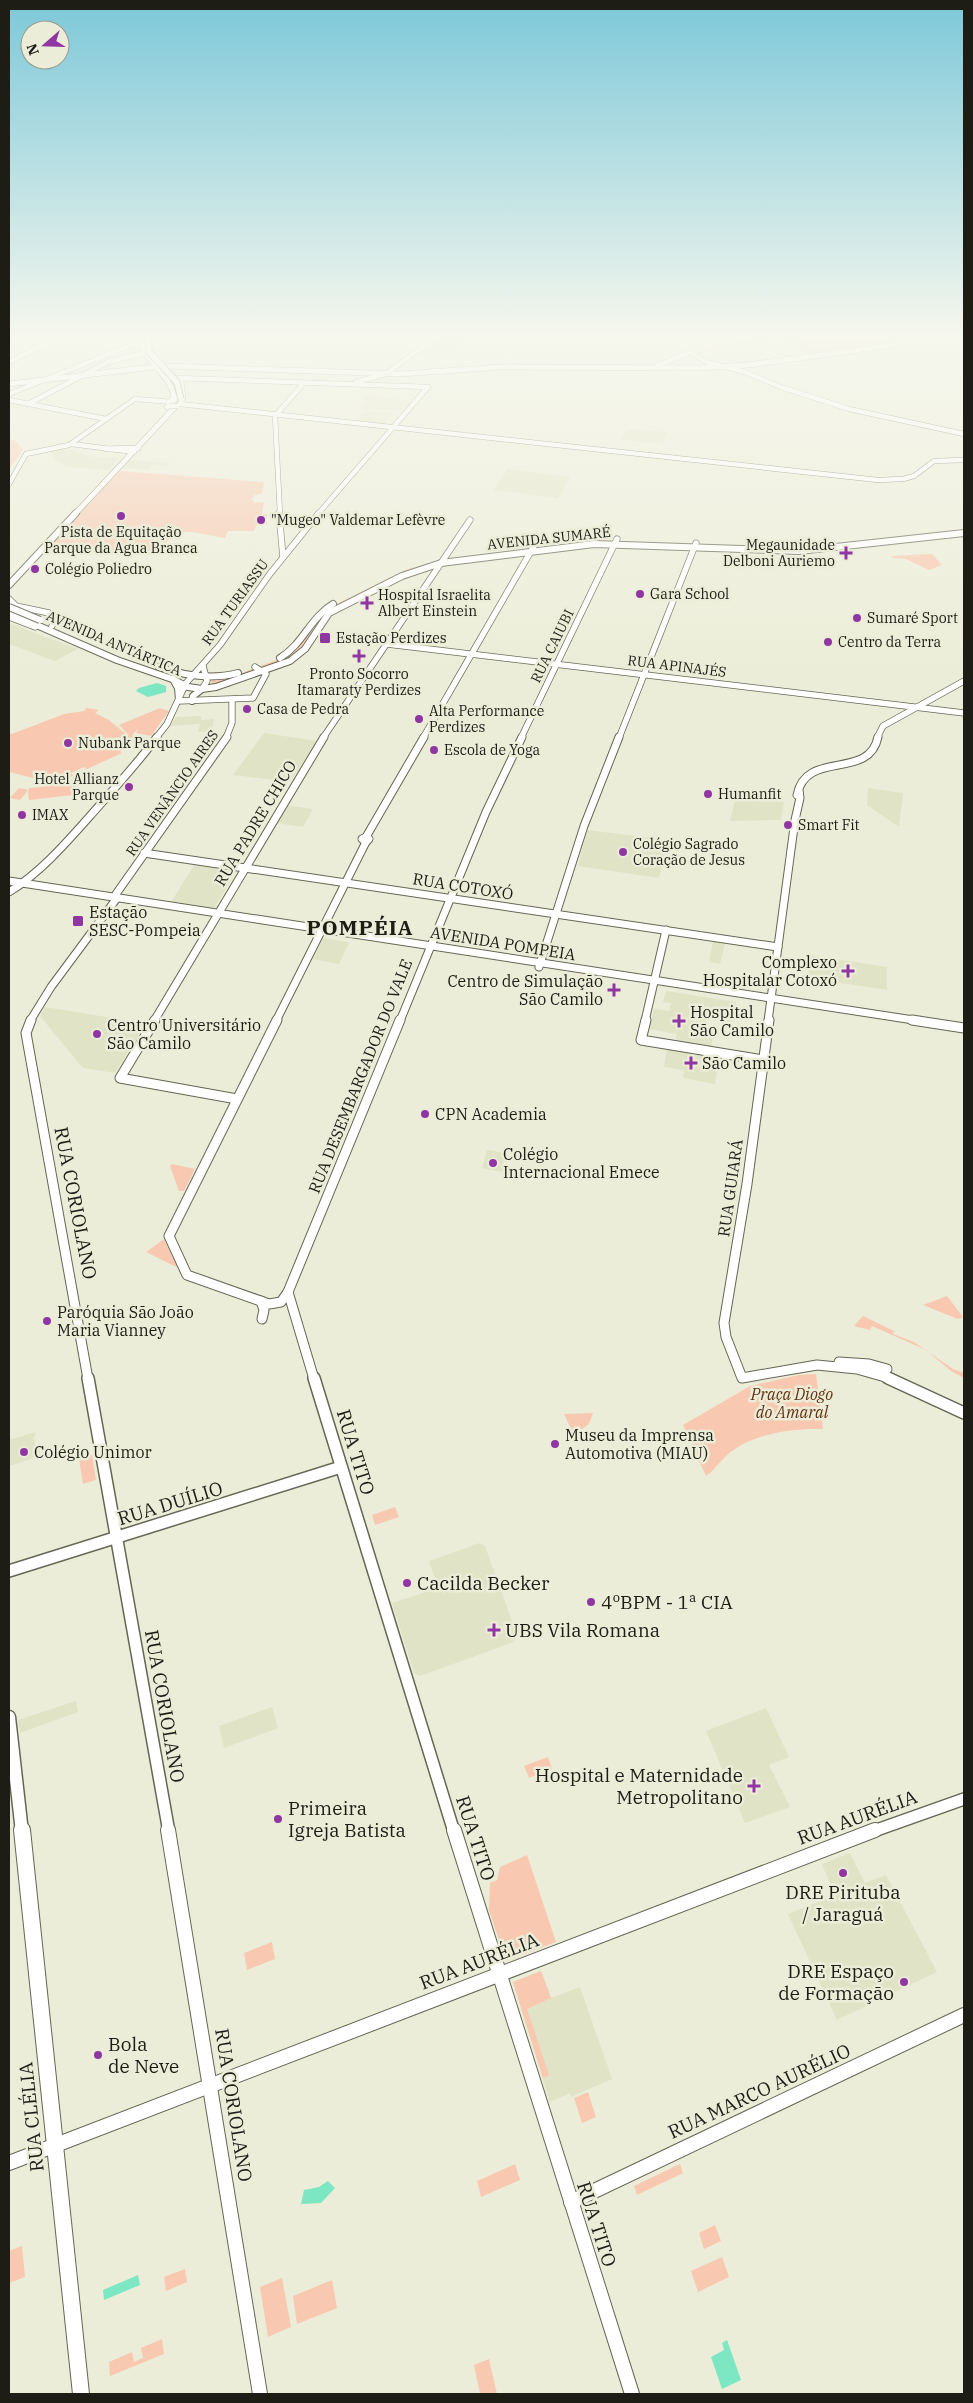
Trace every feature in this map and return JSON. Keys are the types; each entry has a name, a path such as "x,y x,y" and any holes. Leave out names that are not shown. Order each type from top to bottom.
{"main road":[{"path":"106,449 133,450"},
{"path":"9,579 133,450"},
{"path":"9,585 133,450"},
{"path":"935,534 964,529"},
{"path":"935,534 964,533"},
{"name":"AVENIDA SUMARÉ","path":"695,545 819,546 935,534"},
{"name":"AVENIDA SUMARÉ","path":"208,677 228,676 258,669 289,654 321,610 394,573 443,561 533,548 616,541 777,551 830,549 935,534"},
{"path":"820,556 830,549"},
{"name":"AVENIDA SUMARÉ","path":"202,690 294,658 304,650 324,618 333,611 402,576 443,561"},
{"path":"321,610 331,598"},
{"path":"9,608 37,621"},
{"path":"9,613 37,621"},
{"name":"AVENIDA ANTÁRTICA","path":"37,621 111,652 170,671 208,677"},
{"name":"AVENIDA ANTÁRTICA","path":"37,621 63,637 185,686 202,690"},
{"path":"136,674 150,671"},
{"path":"173,680 178,688 179,701"},
{"path":"192,701 193,696 202,690"},
{"name":"RUA CLÉLIA","path":"9,1717 81,2394"}],"street":[{"path":"9,484 26,454 52,448"},
{"path":"94,448 106,449"},
{"name":"RUA TURIASSU","path":"193,676 203,666 283,558 276,448"},
{"path":"283,558 375,448"},
{"path":"597,448 889,480 911,477 934,462 964,460"},
{"name":"RUA PADRE CHICO","path":"237,1099 120,1078 215,915 323,738 470,520"},
{"name":"RUA CAIUBI","path":"509,763 616,541"},
{"path":"539,966 584,826 695,545"},
{"path":"282,547 291,547"},
{"path":"288,1292 278,1304 272,1304 187,1275 170,1240 170,1232 366,840 533,548"},
{"path":"9,600 11,604 22,608"},
{"path":"9,608 42,610 52,616 54,622 52,626"},
{"path":"9,617 63,637"},
{"path":"9,622 16,620"},
{"path":"303,635 313,636"},
{"name":"RUA APINAJÉS","path":"387,644 964,713"},
{"name":"RUA TURIASSU","path":"203,666 208,677"},
{"path":"179,701 253,698 266,674 258,669"},
{"path":"9,892 21,885 75,833 137,764 158,736 179,701 185,686 193,676"},
{"path":"202,690 207,685 208,677"},
{"path":"797,806 802,780 808,774 855,763 865,758 877,744 881,729 964,681"},
{"name":"RUA VENÂNCIO AIRES","path":"27,1025 144,853 229,734 232,723 232,700"},
{"name":"RUA DESEMBARGADOR DO VALE","path":"288,1292 429,948 509,763"},
{"name":"RUA GUIARÁ","path":"741,1377 726,1337 724,1323 747,1184 797,806"},
{"name":"RUA COTOXÓ","path":"144,853 778,947"},
{"path":"9,881 21,885 115,898 215,915"},
{"path":"9,886 21,885"},
{"name":"AVENIDA POMPEIA","path":"215,915 770,1001 964,1028"},
{"path":"666,930 640,1040 762,1060"},
{"path":"770,1001 964,1034"},
{"name":"RUA CORIOLANO","path":"27,1025 30,1064 185,1923 260,2394"},
{"name":"RUA TITO","path":"288,1292 341,1467 632,2394"},
{"path":"261,1301 264,1310 262,1318"},
{"path":"741,1377 806,1362 869,1364 905,1377 964,1406"},
{"path":"741,1377 817,1365 870,1371 904,1382 964,1413"},
{"name":"RUA DUÍLIO","path":"9,1571 341,1467"},
{"name":"RUA AURÉLIA","path":"9,2163 890,1824 964,1799"},
{"name":"RUA MARCO AURÉLIO","path":"571,2202 964,2015"}],"shaded area":[{"path":"66,448 93,457 119,458 108,470 67,467 54,458 50,450"},
{"path":"129,460 170,463 167,466 152,465 148,470 123,468"},
{"path":"508,469 570,477 558,498 493,490"},
{"path":"12,624 78,649 55,661 9,644 9,625"},
{"path":"157,683 166,686 166,692 148,697 136,691 139,688"},
{"path":"201,716 201,720 214,719 212,731 198,732 200,724 170,726 176,717"},
{"path":"264,733 317,741 290,782 233,775"},
{"path":"868,788 903,793 899,827 867,805"},
{"path":"736,796 784,802 781,820 730,821"},
{"path":"285,805 313,809 303,827 276,823"},
{"name":"Colégio Sagrado Coração de Jesus","path":"587,830 669,840 659,878 578,866"},
{"path":"195,864 236,871 215,907 211,909 171,902"},
{"path":"323,938 349,942 339,964 313,959"},
{"path":"713,941 725,943 720,964 709,962"},
{"name":"Complexo Hospitalar Cotoxó","path":"810,955 887,967 887,990 808,978"},
{"name":"Hospital São Camilo","path":"666,991 736,1002 732,1023 707,1019 706,1026 714,1028 711,1048 676,1042 677,1034 649,1029 654,1009 669,1011 671,1003 663,1002"},
{"name":"Centro Universitário São Camilo","path":"45,1007 143,1023 145,1025 115,1073 83,1068 40,1016"},
{"name":"São Camilo","path":"667,1049 719,1058 715,1084 683,1078 684,1070 664,1067"},
{"name":"Colégio Internacional Emece","path":"487,1150 506,1153 502,1167 509,1169 508,1173 482,1168"},
{"name":"Colégio Unimor","path":"36,1432 34,1439 35,1447 39,1446 40,1456 9,1466 9,1440"},
{"path":"480,1543 485,1546 517,1635 514,1642 420,1676 414,1673 392,1603 438,1588 429,1561"},
{"path":"76,1701 78,1712 20,1733 18,1720"},
{"path":"272,1707 278,1728 224,1748 219,1726"},
{"name":"Hospital e Maternidade Metropolitano","path":"766,1708 789,1757 769,1765 790,1807 745,1823 706,1731"},
{"path":"850,1853 865,1883 886,1875 937,1972 837,2020 788,1914 835,1895 822,1864"},
{"path":"541,1971 551,1998 580,1987 612,2079 571,2097 570,2093 550,2102 513,1982"},
{"path":"328,2181 335,2188 321,2203 301,2204 304,2190 319,2187"},
{"path":"138,2275 140,2285 104,2300 103,2290"},
{"path":"727,2340 741,2380 722,2389 711,2357 724,2350 722,2343"}],"green space":[{"path":"9,448 22,448 23,450 9,469"},
{"path":"120,471 264,482 262,494 255,495 252,499 254,503 264,502 262,514 267,514 267,524 257,525 254,531 228,531 225,538 192,532 174,533 156,555 105,551 109,544 106,544 100,551 51,543"},
{"path":"964,529 964,532 815,549 580,544 432,564 389,580 327,612 301,649 287,660 211,686 212,680 231,677 289,655 298,646 320,612 405,570 445,559 597,540 762,547 814,547"},
{"path":"932,554 942,565 929,570 906,559 893,558 891,556"},
{"name":"Nubank Parque","path":"86,708 99,710 95,713 109,720 127,735 129,735 119,725 160,708 169,711 151,736 136,733 139,728 133,734 133,742 128,742 120,752 122,753 87,769 84,767 71,773 73,776 60,779 58,777 33,778 9,772 9,735 64,714 84,711"},
{"path":"76,783 73,795 29,800 28,790 20,800 10,798 19,788 29,790 29,788"},
{"path":"172,1164 195,1169 184,1191 179,1191 170,1166"},
{"path":"164,1239 178,1268 146,1252"},
{"path":"947,1296 963,1317 958,1319 923,1305"},
{"path":"863,1316 894,1331 893,1334 914,1342 925,1349 872,1326 870,1330 854,1326"},
{"path":"928,1352 953,1369 964,1373 964,1378 951,1371"},
{"name":"Praça Diogo do Amaral","path":"816,1374 823,1429 800,1429 776,1433 753,1440 732,1451 706,1476 683,1425 750,1386 799,1375"},
{"path":"593,1413 589,1424 574,1435 564,1414"},
{"path":"92,1455 96,1480 83,1484 79,1459"},
{"path":"395,1507 399,1517 375,1525 372,1515"},
{"path":"548,1757 552,1769 529,1778 524,1766"},
{"path":"527,1855 556,1942 506,1961 489,1910 490,1883 497,1880 500,1867"},
{"path":"272,1942 275,1959 247,1970 244,1953"},
{"path":"541,1971 551,1998 527,2009 549,2075 543,2078 513,1982"},
{"path":"588,2092 596,2117 582,2123 574,2098"},
{"path":"515,2164 520,2180 481,2197 477,2181"},
{"path":"680,2164 683,2173 637,2195 634,2186"},
{"path":"715,2225 721,2241 704,2249 699,2233"},
{"path":"22,2246 25,2277 9,2283 9,2251"},
{"path":"722,2257 729,2277 698,2292 691,2271"},
{"path":"185,2269 187,2282 166,2291 164,2277"},
{"path":"282,2278 291,2327 268,2337 260,2287"},
{"path":"332,2280 337,2308 297,2324 293,2296"},
{"path":"162,2339 164,2354 110,2376 109,2362 132,2352 134,2362 143,2358 141,2348"},
{"path":"489,2359 497,2394 480,2394 474,2365"}],"place":[{"name":"Pista de Equitação Parque da Agua Branca","path":"121,516"},
{"name":"\"Mugeo\" Valdemar Lefèvre","path":"261,520"},
{"name":"Megaunidade Delboni Auriemo","path":"846,553"},
{"name":"Colégio Poliedro","path":"35,569"},
{"name":"Gara School","path":"640,594"},
{"name":"Hospital Israelita Albert Einstein","path":"367,603"},
{"name":"Sumaré Sport","path":"857,618"},
{"name":"Estação Perdizes","path":"325,638"},
{"name":"Centro da Terra","path":"828,642"},
{"name":"Pronto Socorro Itamaraty Perdizes","path":"359,656"},
{"name":"Casa de Pedra","path":"247,709"},
{"name":"Alta Performance Perdizes","path":"419,719"},
{"name":"Nubank Parque","path":"68,743"},
{"name":"Escola de Yoga","path":"434,750"},
{"name":"Hotel Allianz Parque","path":"129,787"},
{"name":"Humanfit","path":"708,794"},
{"name":"IMAX","path":"22,815"},
{"name":"Smart Fit","path":"788,825"},
{"name":"Colégio Sagrado Coração de Jesus","path":"623,852"},
{"name":"Estação SESC-Pompeia","path":"78,921"},
{"name":"Complexo Hospitalar Cotoxó","path":"848,971"},
{"name":"Centro de Simulação São Camilo","path":"614,990"},
{"name":"Hospital São Camilo","path":"679,1021"},
{"name":"Centro Universitário São Camilo","path":"97,1034"},
{"name":"São Camilo","path":"691,1063"},
{"name":"CPN Academia","path":"425,1114"},
{"name":"Colégio Internacional Emece","path":"493,1163"},
{"name":"Paróquia São João Maria Vianney","path":"47,1321"},
{"name":"Museu da Imprensa Automotiva (MIAU)","path":"555,1444"},
{"name":"Colégio Unimor","path":"24,1452"},
{"name":"Cacilda Becker","path":"407,1583"},
{"name":"4ºBPM - 1ª CIA","path":"591,1602"},
{"name":"UBS Vila Romana","path":"494,1630"},
{"name":"Hospital e Maternidade Metropolitano","path":"754,1786"},
{"name":"Primeira Igreja Batista","path":"278,1819"},
{"name":"DRE Pirituba / Jaraguá","path":"843,1873"},
{"name":"DRE Espaço de Formação","path":"904,1982"},
{"name":"Bola de Neve","path":"98,2055"}],"district":[{"name":"POMPÉIA","path":"360,928"}]}
